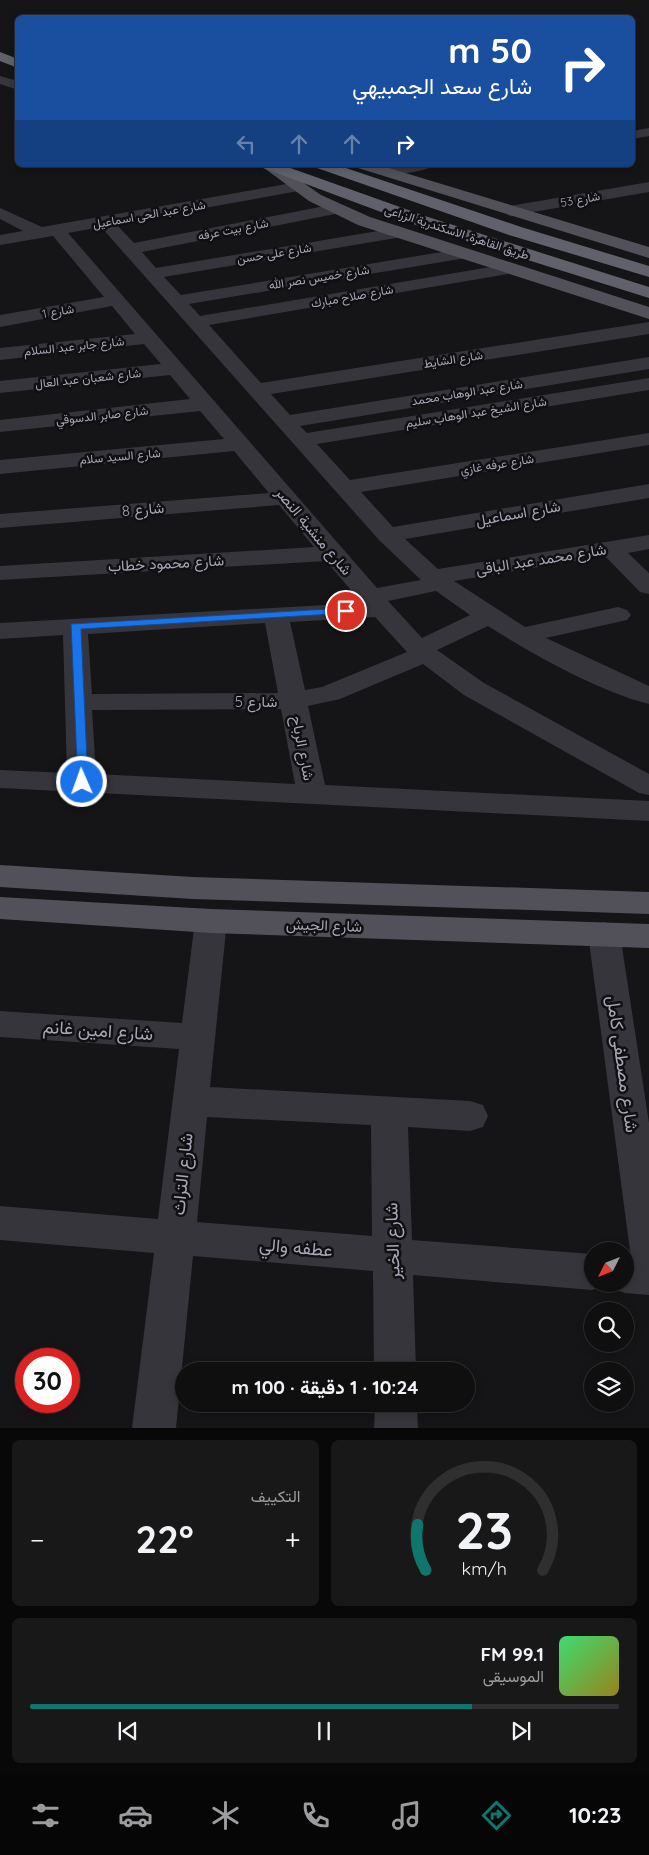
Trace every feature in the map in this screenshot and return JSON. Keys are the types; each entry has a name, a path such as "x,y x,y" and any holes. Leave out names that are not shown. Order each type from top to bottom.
{"highway":[{"path":"0,56 15,63"},
{"name":"طريق القاهرة, الاسكندرية الزراعى","path":"274,167 422,221 649,293"},
{"name":"طريق القاهرة, الاسكندرية الزراعى","path":"328,167 515,231 649,272"}],"main road":[{"path":"271,167 298,187 335,209 396,233 649,313"},
{"path":"370,167 649,253"},
{"path":"0,876 193,888 649,903"},
{"name":"شارع الجيش","path":"0,908 211,921 649,936"}],"street":[{"path":"0,80 15,85"},
{"path":"635,134 649,132"},
{"path":"383,171 412,167"},
{"name":"شارع عبد الحى اسماعيل","path":"0,240 298,187"},
{"name":"شارع 53","path":"510,211 649,187"},
{"name":"شارع بيت عرفه","path":"131,249 335,209"},
{"path":"0,213 48,232"},
{"path":"105,222 387,535 438,580 521,636 569,661 649,696"},
{"name":"شارع منشية النصر","path":"48,232 117,300 332,553 422,652 481,694 649,786"},
{"name":"شارع على حسن","path":"152,274 396,233"},
{"name":"شارع خميس نصر الله","path":"177,301 460,254"},
{"name":"شارع صلاح مبارك","path":"196,322 508,269"},
{"name":"شارع 1","path":"0,321 117,300"},
{"name":"شارع الشايط","path":"257,390 649,328"},
{"name":"شارع جابر عبد السلام","path":"0,354 149,338"},
{"name":"شارع عبد الوهاب محمد","path":"285,422 649,363"},
{"path":"415,365 447,396"},
{"name":"شارع شعبان عبد العال","path":"0,387 175,368"},
{"name":"شارع الشيخ عبد الوهاب سليم","path":"302,440 649,384"},
{"name":"شارع صابر الدسوقي","path":"0,426 204,404"},
{"name":"شارع عرفه غازي","path":"345,488 649,439"},
{"name":"شارع السيد سلام","path":"0,467 240,444"},
{"name":"شارع اسماعيل","path":"387,535 649,491"},
{"name":"شارع 8","path":"0,521 286,498"},
{"name":"شارع محمد عبد الباقى","path":"0,631 276,615 376,603 438,580 649,542"},
{"path":"610,548 649,587"},
{"name":"شارع محمود خطاب","path":"0,573 332,553"},
{"name":"شارع الرباح","path":"276,615 312,794"},
{"name":"شارع 5","path":"79,702 294,700 330,693 422,652 489,616"},
{"path":"521,636 618,616"},
{"path":"75,626 82,782"},
{"path":"0,778 649,811"},
{"name":"شارع التراث","path":"154,1428 196,1037 211,921"},
{"name":"شارع مصطفى كامل","path":"604,934 649,1253"},
{"name":"شارع امين غانم","path":"0,1024 196,1037"},
{"path":"190,1101 470,1116"},
{"name":"شارع الخير","path":"389,1112 395,1362"},
{"name":"عطفه والي","path":"0,1223 584,1271"},
{"path":"634,1276 649,1277"},
{"path":"396,1412 396,1428"}],"route":[{"path":"82,782 75,626 346,611"}]}
